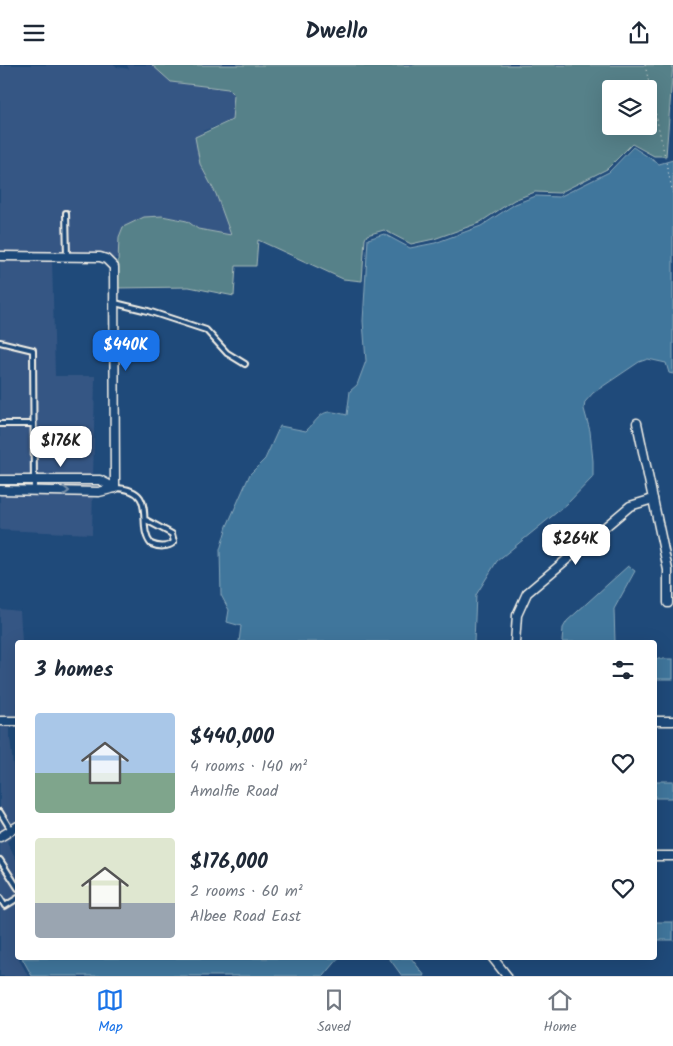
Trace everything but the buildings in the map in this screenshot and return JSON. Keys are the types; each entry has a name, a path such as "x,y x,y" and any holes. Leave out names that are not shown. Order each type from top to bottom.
{"street":[{"path":"0,256 100,257 111,263 115,273 115,488"},
{"path":"637,423 668,569 668,603"},
{"path":"0,480 100,480 115,488"},
{"path":"0,490 99,492 115,488"},
{"path":"515,640 517,615 527,593 630,506 652,499"},
{"path":"0,721 15,721"},
{"path":"657,721 673,721"},
{"path":"0,837 14,828"},
{"path":"657,856 673,856"},
{"path":"494,960 507,976"}],"lane":[{"path":"66,213 66,257"},
{"path":"115,303 206,330 227,353 245,364"},
{"path":"0,342 33,349 34,490"},
{"path":"0,424 33,424"},
{"path":"115,488 129,490 137,496 143,507 146,520 145,533 151,543 161,546 170,545 174,542 172,533 146,520"},
{"path":"0,812 14,828"},
{"path":"0,859 15,883"},
{"path":"0,899 4,906 15,900"}],"path":[{"path":"646,65 673,195"}],"shaded area":[{"path":"0,65 115,65 129,69 127,65 152,65 171,82 228,89 234,95 232,120 203,131 200,164 216,194 231,235 198,229 187,221 162,216 119,237 118,258 52,260 55,376 95,376 92,534 0,530"},
{"path":"633,147 659,164 673,160 673,374 669,373 666,363 648,359 639,362 593,393 585,402 584,409 590,431 593,477 567,504 497,561 476,595 474,640 239,640 241,626 227,622 229,610 221,595 220,550 227,526 250,474 265,459 280,426 306,431 320,416 327,412 347,415 350,391 357,385 366,361 363,321 368,239 384,234 410,248 435,243 481,226 515,204 536,196 559,197 609,172"},
{"path":"628,566 635,571 614,609 615,640 562,640 563,628 567,621"},
{"path":"0,609 20,611 22,640 15,640 15,728 9,728 15,777 15,835 7,842 15,857 15,960 20,960 28,976 0,976"},
{"path":"657,659 673,659 673,679 657,679"},
{"path":"657,781 673,781 673,798 657,798"},
{"path":"657,922 673,922 673,940 657,940"},
{"path":"23,960 337,960 324,976 32,976"},
{"path":"390,960 413,960 425,976 402,976"}],"green space":[{"path":"152,65 673,65 666,156 654,156 632,144 607,169 559,193 535,192 514,200 479,223 434,239 411,244 384,230 367,235 365,239 362,281 343,279 258,240 256,266 236,266 234,296 189,287 117,288 119,237 123,227 144,217 162,216 187,221 198,229 231,235 216,194 200,164 195,137 232,120 234,95 228,89 171,82"}]}
